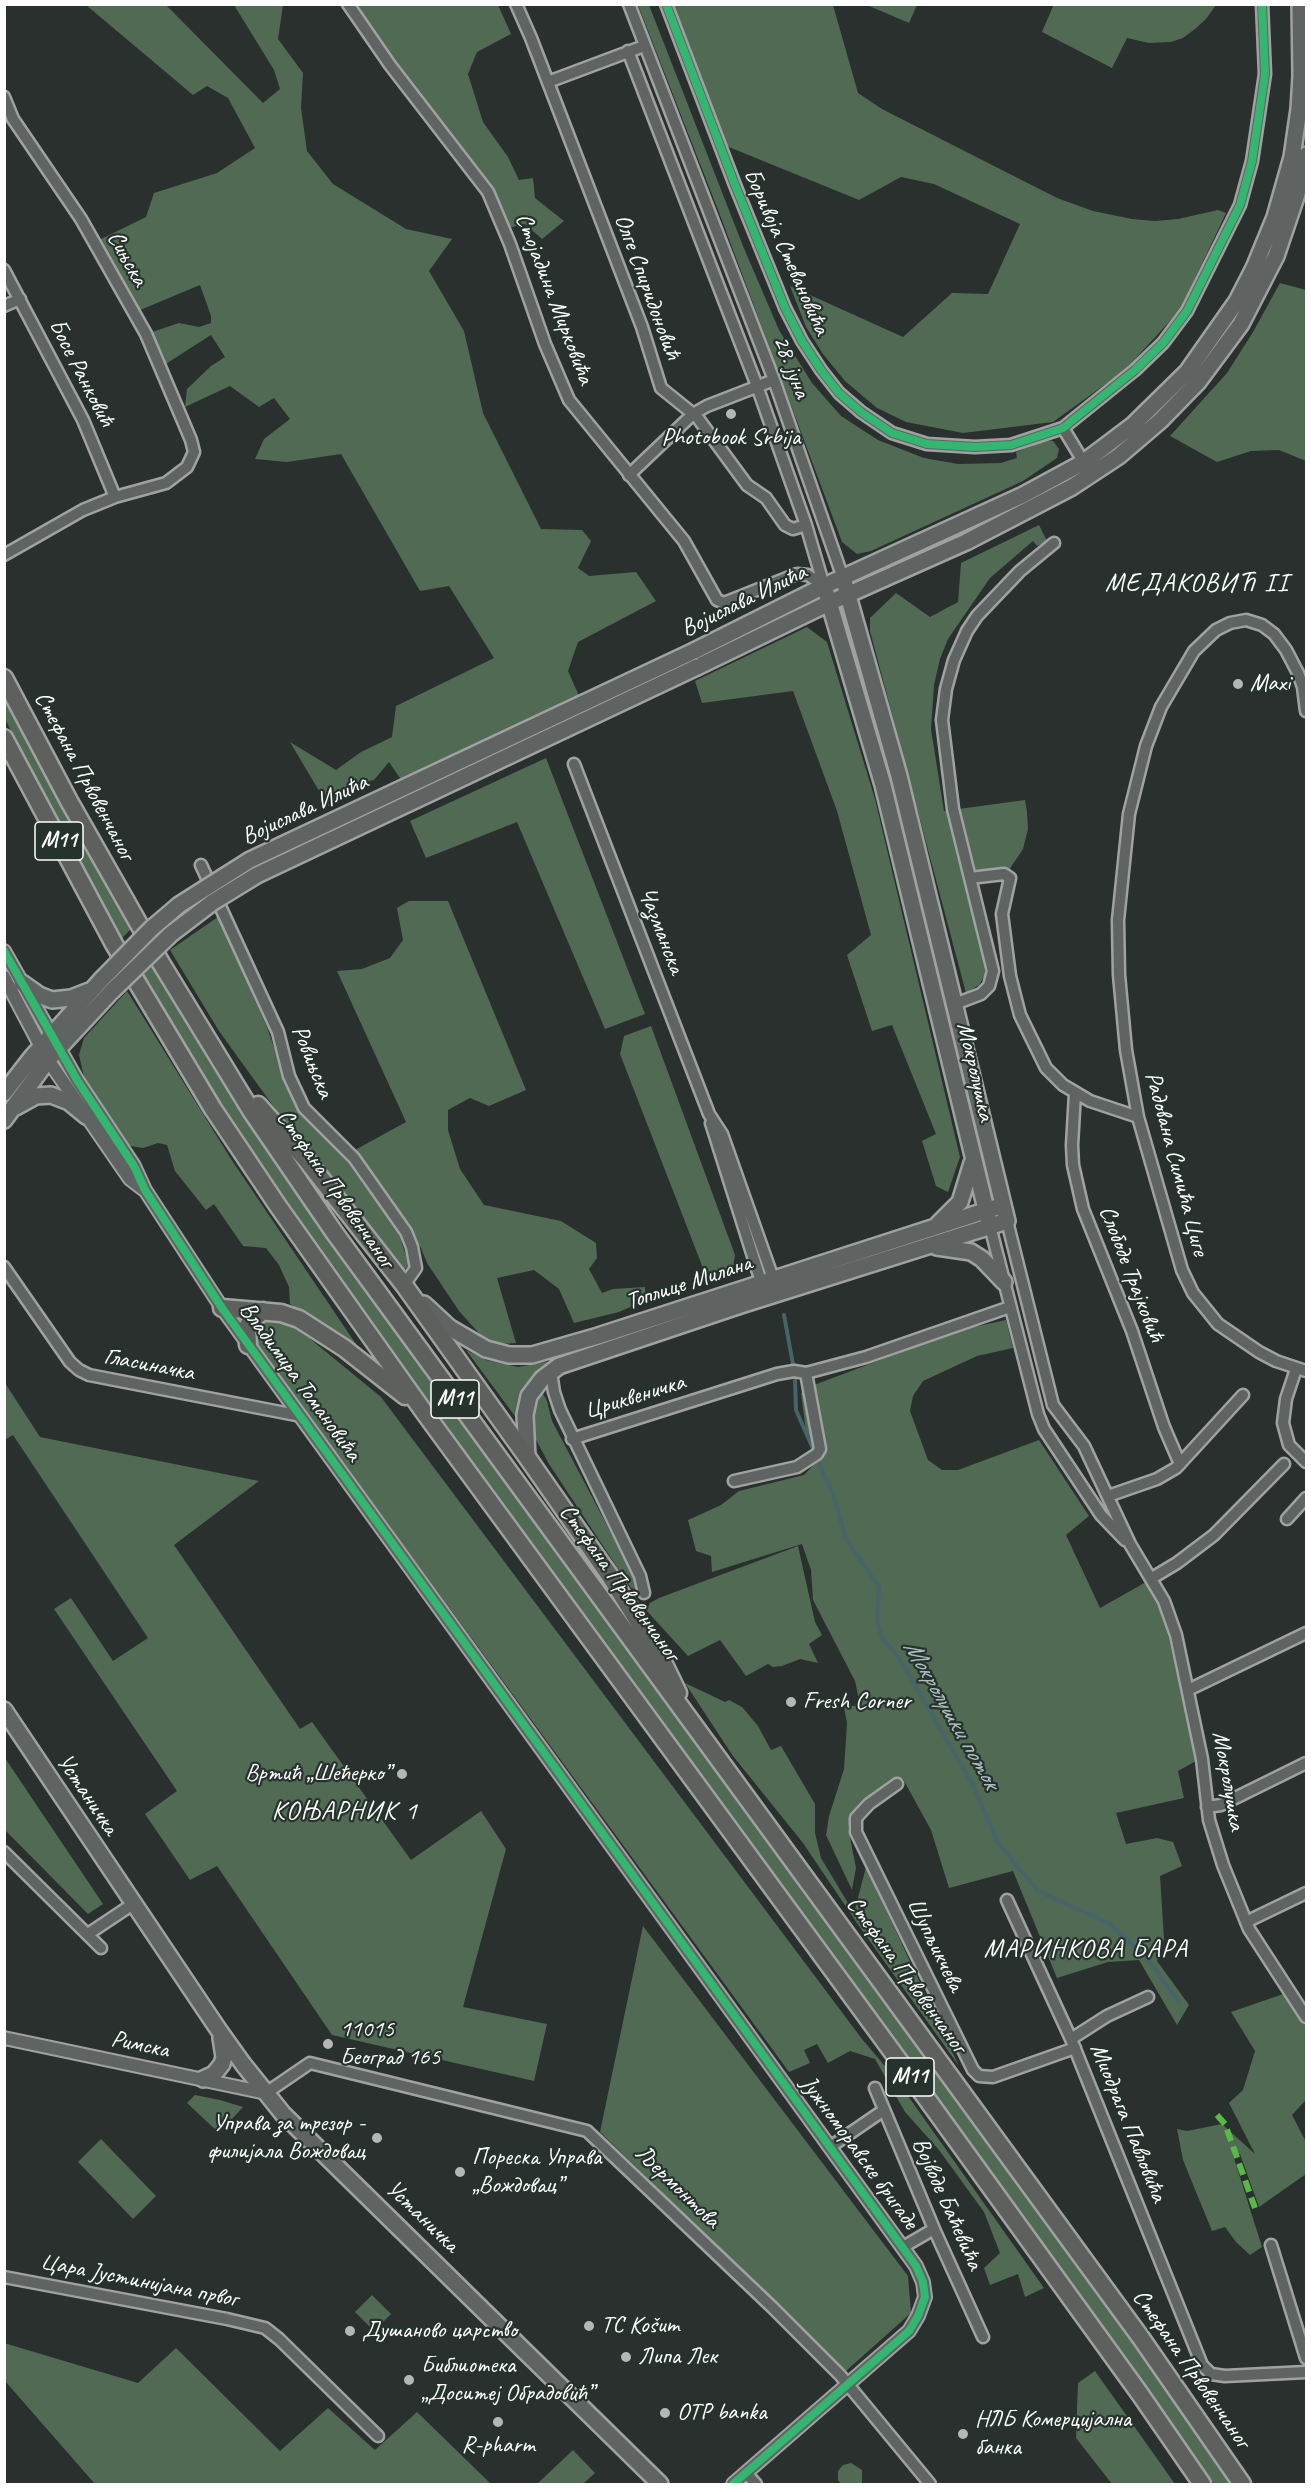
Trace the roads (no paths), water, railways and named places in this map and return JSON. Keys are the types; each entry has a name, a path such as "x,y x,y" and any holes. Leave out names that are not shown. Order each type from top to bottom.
{"highway":[{"name":"Стефана Првовенчаног","path":"4,678 105,866 227,1071 334,1232 1141,2338 1242,2484"},
{"name":"M11","path":"4,738 114,944 190,1071 278,1206 424,1412 924,2095 1202,2484"},
{"path":"227,1071 308,1162 404,1285 592,1548 668,1671 691,1722"},
{"path":"222,1308 281,1313 299,1319 382,1377 424,1412"},
{"path":"248,1345 247,1328 250,1322 263,1311"}],"main road":[{"name":"Војислава Илића","path":"102,986 213,902 257,875 305,850 829,603 966,542 1042,503 1087,469 1187,372 1228,316 1254,268 1275,217 1295,138 1301,76 1300,4"},
{"name":"Војислава Илића","path":"5,1091 56,1041 144,936 179,905 250,860 694,651 824,586 1023,495 1119,456 1160,421 1198,382 1228,343 1250,308 1276,256 1297,194 1306,155"},
{"name":"Мокролушка","path":"843,578 899,776 1007,1221"},
{"name":"Мокролушка","path":"824,586 883,785 990,1226"},
{"path":"22,982 39,995 52,1000 71,998 102,986"},
{"name":"Војислава Илића","path":"8,1116 45,1053"},
{"path":"8,1116 36,1096 51,1095 69,1102 86,1116"},
{"path":"934,1227 960,1202 973,1160"},
{"name":"Топлице Милана","path":"404,1285 450,1328 486,1349 498,1353 532,1355 1003,1206"},
{"name":"Топлице Милана","path":"527,1457 524,1427 526,1406 532,1391 551,1372 563,1365 1007,1221"},
{"path":"931,1246 971,1252 982,1259 1004,1282"},
{"path":"598,1336 603,1352"},
{"name":"Устаничка","path":"4,1710 218,2029 266,2093 305,2136 660,2484"},
{"path":"203,2079 219,2070 225,2057 218,2029"}],"street":[{"name":"Стојадина Мирковића","path":"348,4 385,58 488,192 510,244 545,344 569,400 684,542 717,600 724,603 797,574 808,575 824,586"},
{"name":"Олге Спиридоновић","path":"516,4 642,327 661,388 693,414 747,485 766,498 785,525 793,529 807,525"},
{"name":"28. јуна","path":"629,4 774,381 843,578"},
{"name":"Боривоја Стевановића","path":"666,4 785,308 811,356 839,393 861,412 892,433 927,444 960,447 998,446 1031,440 1063,428 1122,382 1163,343 1187,311 1240,205 1252,160 1265,74 1262,4"},
{"path":"548,82 644,46"},
{"name":"28. јуна","path":"628,51 757,386 807,525 824,586"},
{"name":"Сињска","path":"4,97 13,119 81,219 146,334 191,440 194,452 187,467 166,483 115,497"},
{"name":"Босе Ранковић","path":"4,270 82,420 115,497"},
{"path":"4,306 20,299"},
{"path":"629,475 693,414 706,406 774,381"},
{"path":"1063,428 1087,469"},
{"path":"4,555 83,510 115,497"},
{"name":"Мокролушка","path":"955,1004 981,994 989,986 992,967 959,838 945,759 943,707 949,674 967,631 977,616 1008,582 1054,543"},
{"name":"Радована Симића Циге","path":"1306,711 1303,687 1286,650 1274,634 1262,625 1246,620 1230,623 1216,630 1194,651 1168,694 1150,735 1129,814 1118,920 1119,975 1126,1050 1138,1117 1182,1270 1193,1293 1205,1310 1233,1336 1258,1352 1301,1370 1286,1399 1283,1423 1290,1444 1306,1462"},
{"name":"Чазманска","path":"574,764 709,1114 722,1134 772,1296"},
{"name":"Ровињска","path":"201,865 278,1032 289,1076 304,1108 354,1158 406,1232 414,1253 416,1268 404,1285"},
{"path":"970,878 1004,874 1010,878 1002,914 1010,976 1020,1015 1046,1068 1056,1079 1075,1093 1104,1108 1138,1117"},
{"name":"Владимира Томановића","path":"4,951 77,1080 135,1166 145,1190 222,1308 591,1819"},
{"name":"Владимира Томановића","path":"4,977 45,1053 86,1116 130,1179 145,1190"},
{"name":"Слободе Трајковић","path":"1075,1093 1073,1165 1083,1209 1132,1331 1164,1427 1180,1464"},
{"name":"Мокролушка","path":"1007,1221 1053,1405 1084,1446 1130,1544 1164,1601 1176,1635 1202,1759 1207,1807 1216,1844 1246,1922 1306,2017"},
{"name":"Мокролушка","path":"990,1226 1034,1403 1044,1429 1101,1515 1130,1544"},
{"name":"Гласиначка","path":"4,1267 70,1362 79,1370 89,1375 301,1416"},
{"name":"Цриквеничка","path":"644,1593 640,1576 572,1438 777,1374 794,1371 806,1373 866,1357 1010,1307"},
{"path":"551,1372 554,1392 572,1438"},
{"path":"734,1481 797,1467 817,1454 820,1449 806,1373"},
{"path":"1108,1496 1156,1479 1180,1464 1243,1395"},
{"path":"1152,1578 1177,1563 1214,1535 1284,1464"},
{"path":"1287,1519 1306,1498"},
{"path":"1188,1690 1306,1633"},
{"path":"1207,1807 1221,1805 1306,1763"},
{"name":"Шупљикчева","path":"897,1784 868,1804 856,1818 856,1832 973,2070 979,2076 993,2077 1073,2043"},
{"name":"Јужноморавске бригаде","path":"591,1819 903,2247 916,2266 925,2296 918,2316 909,2331 733,2484"},
{"path":"4,1852 101,1948"},
{"path":"1246,1922 1306,1893"},
{"name":"Миодрага Павловића","path":"1007,1900 1073,2043 1202,2365 1211,2374 1225,2376 1306,2372"},
{"path":"88,1934 133,1904"},
{"path":"1073,2043 1107,2016 1148,1997"},
{"name":"Римска","path":"4,2038 266,2093"},
{"name":"Љермонтова","path":"266,2093 310,2064 587,2131 772,2307 849,2385 930,2484"},
{"name":"Војводе Баћевића","path":"875,2088 934,2229 983,2337"},
{"path":"830,2147 884,2110"},
{"path":"903,2247 934,2229"},
{"path":"1271,2245 1306,2358"},
{"name":"Цара Јустинијана првог","path":"4,2277 265,2328 378,2436"},
{"path":"746,2473 756,2484"}],"waterway":[{"name":"Мокролушки поток","path":"784,1315 794,1370"},
{"name":"Мокролушки поток","path":"795,1380 796,1410 834,1497 846,1539 879,1587 877,1621 882,1638 898,1656 973,1785 998,1843 1038,1891 1108,1923 1146,1957 1179,2002"}],"place":[{"name":"Photobook Srbija","path":"731,414"},
{"name":"Maxi","path":"1238,684"},
{"name":"Fresh Corner","path":"791,1702"},
{"name":"Вртић „Шећерко”","path":"402,1774"},
{"name":"11015 Београд 165","path":"328,2044"},
{"name":"Управа за трезор - филијала Вождовац","path":"377,2138"},
{"name":"Пореска Управа „Вождовац”","path":"460,2172"},
{"name":"TC Košum","path":"589,2326"},
{"name":"Душаново царство","path":"350,2331"},
{"name":"Липа Лек","path":"626,2357"},
{"name":"Библиотека „Доситеј Обрадовић”","path":"409,2380"},
{"name":"OTP banka","path":"665,2413"},
{"name":"R-pharm","path":"498,2422"},
{"name":"НЛБ Комерцијална банка","path":"963,2434"}],"district":[{"name":"МЕДАКОВИЋ II","path":"1197,584"},
{"name":"КОЊАРНИК 1","path":"345,1812"},
{"name":"МАРИНКОВА БАРА","path":"1086,1950"}]}
